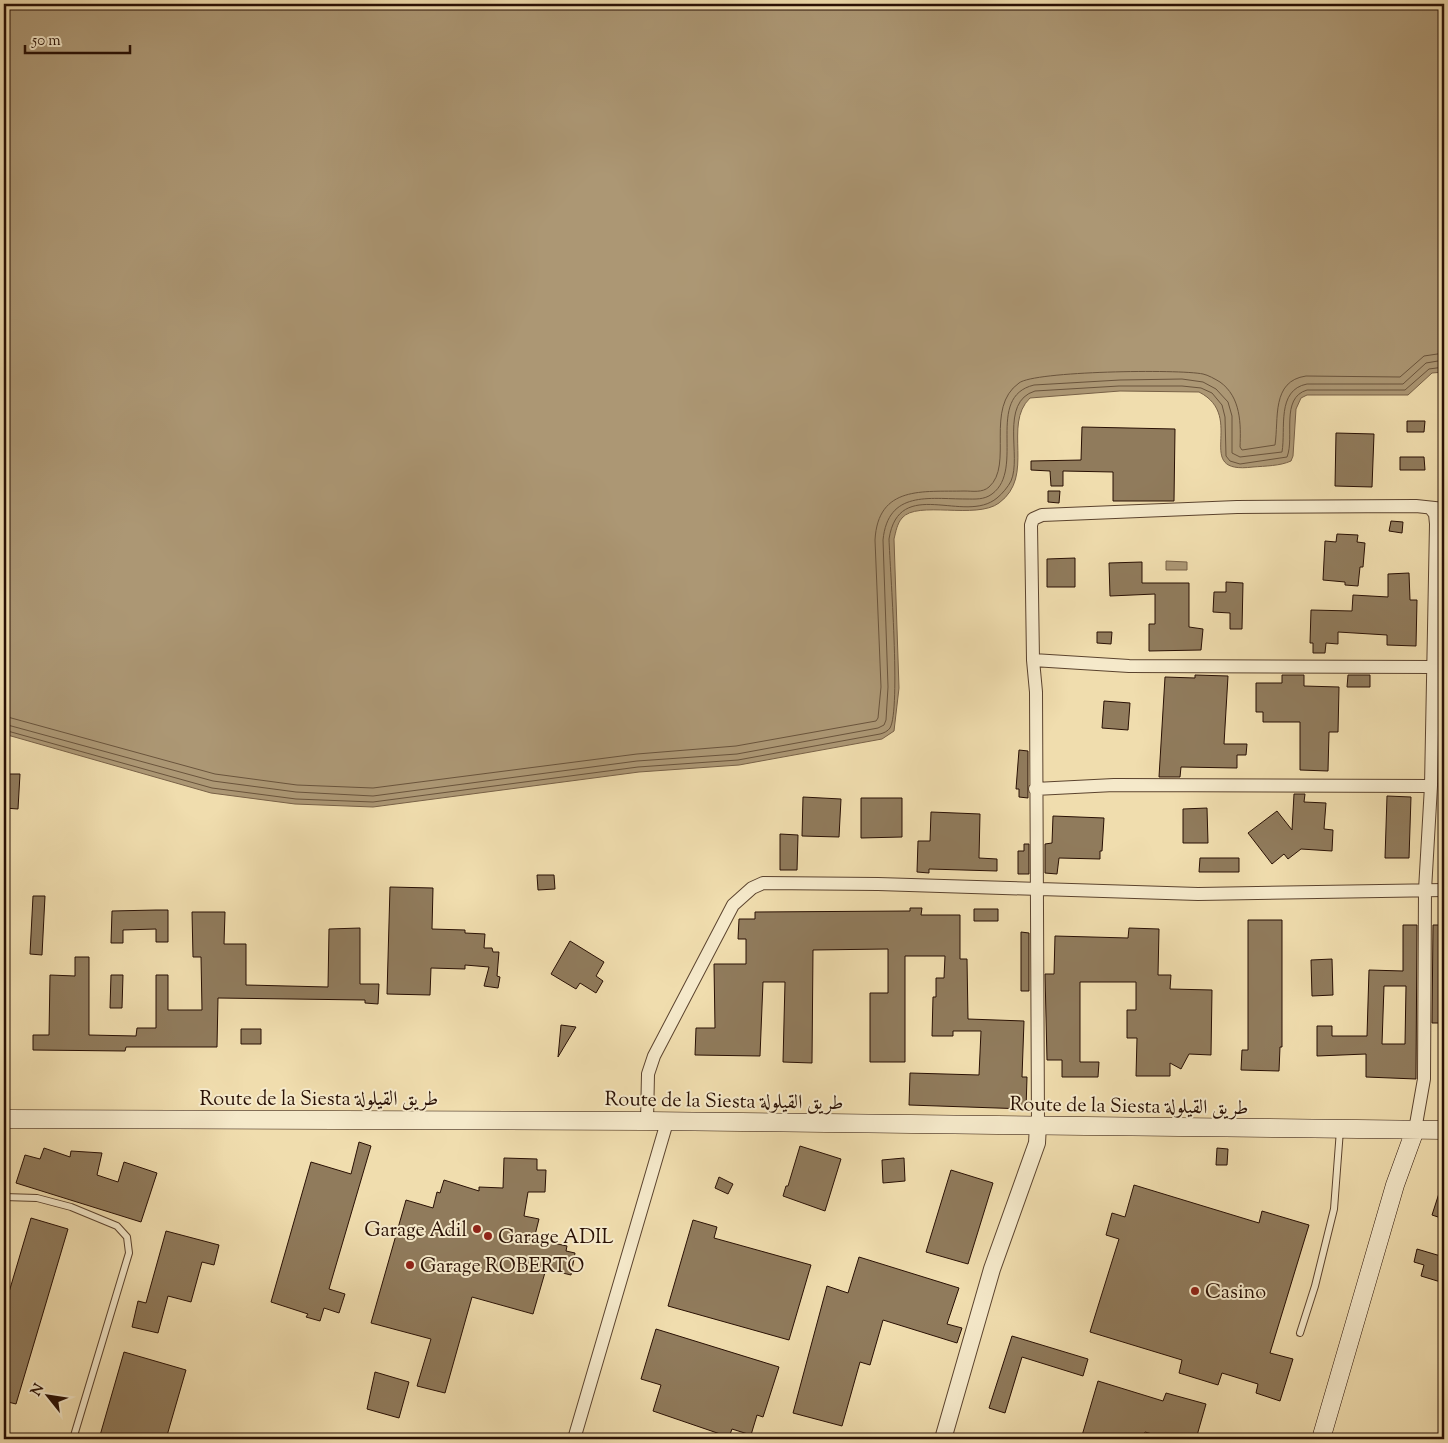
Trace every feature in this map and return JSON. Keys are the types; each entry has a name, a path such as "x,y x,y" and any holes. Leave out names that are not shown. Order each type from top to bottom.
{"main road":[{"name":"Route de la Siesta طريق القيلولة","path":"4,1119 1185,1125 1444,1130"},
{"path":"1321,1439 1395,1185 1415,1130"}],"street":[{"path":"943,1439 992,1269 1037,1143 1038,890 1035,789 1036,692 1033,660 1031,525 1038,516 1238,507 1416,506 1438,509 1435,514 1431,786 1425,890 1424,1079 1415,1130"},
{"path":"1033,660 1129,666 1434,667"},
{"path":"1035,789 1114,785 1431,786"},
{"path":"647,1121 648,1074 654,1056 733,905 752,888 774,882 1198,894 1444,890"},
{"path":"574,1439 667,1122"}],"lane":[{"path":"1300,1334 1315,1286 1334,1209 1340,1129"},
{"path":"4,1197 37,1198 71,1207 117,1226 126,1237 129,1253 73,1439"}],"water":[{"path":"4,4 1444,4 1444,372 1432,373 1408,395 1307,395 1301,398 1296,409 1293,456 1291,461 1277,465 1253,467 1235,467 1225,462 1221,453 1219,415 1213,403 1199,392 1120,391 1030,398 1022,409 1019,422 1016,479 1010,492 999,503 989,508 976,510 920,510 902,518 898,525 894,539 899,688 894,731 882,739 739,765 639,772 373,807 295,804 211,793 4,734"},
{"path":"1166,561 1187,562 1187,570 1166,570"}],"building":[{"path":"1407,421 1425,421 1424,432 1407,432"},
{"path":"1082,427 1175,429 1174,501 1113,501 1113,472 1063,471 1063,486 1051,486 1050,471 1031,470 1031,461 1081,460"},
{"path":"1336,433 1374,434 1372,487 1335,486"},
{"path":"1400,457 1424,457 1425,470 1400,470"},
{"path":"1048,491 1060,491 1059,503 1048,502"},
{"path":"1391,521 1403,522 1402,533 1389,531"},
{"path":"1337,534 1358,535 1357,542 1365,543 1363,567 1360,567 1358,586 1345,585 1345,582 1323,580 1325,541 1336,542"},
{"path":"1075,558 1075,587 1047,587 1047,559"},
{"path":"1142,562 1142,583 1189,583 1189,627 1203,629 1201,650 1149,651 1149,624 1155,624 1155,594 1110,596 1109,563"},
{"path":"1409,573 1410,600 1417,600 1416,646 1387,645 1387,635 1338,632 1338,644 1326,643 1325,653 1313,653 1313,643 1310,643 1311,610 1352,611 1353,595 1388,597 1388,574"},
{"path":"1226,582 1243,583 1242,629 1230,629 1230,613 1213,612 1214,592 1226,592"},
{"path":"1097,632 1112,632 1111,644 1097,643"},
{"path":"1195,675 1228,676 1224,744 1247,744 1246,755 1237,755 1237,768 1181,767 1180,777 1159,777 1165,677 1195,678"},
{"path":"1282,675 1304,675 1304,686 1339,687 1338,732 1329,732 1328,771 1300,770 1300,722 1263,722 1263,712 1256,712 1256,683 1282,683"},
{"path":"1348,675 1370,675 1370,687 1347,687"},
{"path":"1104,701 1130,703 1128,730 1102,728"},
{"path":"1019,750 1028,751 1028,798 1019,797 1019,789 1016,789"},
{"path":"4,774 20,774 18,809 4,808"},
{"path":"1294,794 1305,794 1304,802 1326,803 1324,829 1333,830 1332,851 1301,849 1288,859 1284,854 1272,864 1248,833 1277,811 1292,830"},
{"path":"1387,796 1411,797 1409,858 1385,858"},
{"path":"803,797 841,799 839,837 802,836"},
{"path":"861,798 902,798 902,837 861,838"},
{"path":"1207,808 1208,843 1183,843 1183,809"},
{"path":"931,812 980,814 979,858 997,859 997,871 929,869 929,873 917,872 918,841 930,841"},
{"path":"1053,816 1104,818 1100,859 1059,858 1057,874 1045,873 1045,844 1052,843"},
{"path":"780,834 798,835 797,870 780,870"},
{"path":"1024,844 1029,844 1029,874 1018,874 1018,851 1024,851"},
{"path":"1200,858 1239,858 1239,872 1199,872"},
{"path":"537,875 554,875 555,889 538,890"},
{"path":"390,887 433,888 432,929 465,930 465,933 485,934 484,948 492,948 493,952 499,952 497,976 500,977 498,988 484,986 489,967 465,965 465,969 431,968 430,995 387,994"},
{"path":"33,896 45,896 42,955 30,954"},
{"path":"910,908 922,908 921,915 960,915 960,959 967,959 968,1019 1024,1021 1022,1077 1027,1077 1026,1109 909,1105 910,1073 979,1075 981,1031 953,1031 953,1036 932,1036 933,997 936,997 936,978 944,978 945,956 905,956 905,1062 870,1062 870,993 888,993 888,949 813,950 812,1063 783,1062 785,982 763,982 760,1056 695,1055 696,1028 715,1028 714,964 746,964 746,939 738,939 739,919 755,919 755,912 910,911"},
{"path":"974,909 998,909 998,921 974,921"},
{"path":"168,910 168,942 156,942 156,929 123,930 123,943 111,943 112,911"},
{"path":"192,912 225,912 224,944 246,944 246,985 328,987 329,929 360,928 360,984 379,984 378,1004 365,1003 365,1000 218,998 217,1047 126,1047 125,1051 33,1050 33,1035 49,1035 50,975 75,976 75,957 89,957 89,1035 136,1036 137,1028 156,1028 156,975 168,975 168,1010 202,1010 201,957 193,957"},
{"path":"1248,920 1282,920 1282,1047 1280,1047 1279,1071 1241,1070 1242,1050 1248,1050"},
{"path":"1403,925 1417,925 1416,1079 1366,1077 1366,1054 1317,1056 1317,1026 1332,1026 1332,1036 1367,1036 1369,970 1403,971","holes":["1384,986 1406,986 1405,1044 1382,1044"]},
{"path":"1433,925 1444,925 1444,1023 1432,1023"},
{"path":"1129,928 1159,929 1158,975 1171,975 1170,989 1212,990 1211,1055 1189,1054 1181,1069 1170,1063 1170,1076 1136,1076 1137,1038 1127,1038 1127,1010 1136,1010 1136,982 1080,982 1080,1062 1099,1062 1098,1077 1062,1077 1062,1060 1047,1060 1045,974 1054,974 1055,936 1128,938"},
{"path":"1021,932 1029,933 1029,991 1021,991"},
{"path":"570,941 604,962 596,976 603,981 596,993 580,983 576,989 551,974"},
{"path":"1332,959 1333,995 1312,996 1311,960"},
{"path":"111,975 123,975 122,1008 110,1008"},
{"path":"561,1025 576,1027 558,1057"},
{"path":"241,1029 261,1029 261,1044 241,1044"},
{"path":"359,1142 371,1146 329,1289 345,1294 339,1313 324,1308 320,1321 306,1317 308,1314 271,1302 311,1162 351,1174"},
{"path":"800,1146 841,1159 825,1211 783,1196 786,1186 788,1186"},
{"path":"44,1148 70,1157 71,1151 102,1153 97,1175 118,1182 124,1162 157,1173 141,1222 16,1183 25,1155 40,1159"},
{"path":"1217,1148 1228,1149 1227,1165 1216,1165"},
{"path":"504,1158 537,1159 537,1170 546,1170 545,1192 528,1192 524,1216 539,1219 534,1239 567,1246 566,1251 575,1253 571,1275 546,1269 533,1314 472,1297 445,1393 417,1386 431,1339 371,1323 406,1200 433,1208 437,1192 440,1193 444,1180 479,1191 479,1187 503,1188"},
{"path":"904,1158 905,1181 883,1183 882,1160"},
{"path":"951,1170 993,1183 968,1264 926,1252"},
{"path":"719,1177 733,1184 728,1194 715,1188"},
{"path":"1442,1184 1444,1185 1444,1219 1432,1215"},
{"path":"1134,1185 1259,1223 1262,1211 1309,1225 1270,1353 1293,1359 1280,1401 1256,1393 1258,1384 1222,1373 1218,1385 1179,1373 1182,1360 1090,1332 1119,1239 1106,1235 1112,1213 1125,1217"},
{"path":"31,1218 68,1229 16,1404 4,1401 4,1309"},
{"path":"693,1220 717,1227 714,1238 811,1265 789,1340 668,1306"},
{"path":"166,1231 219,1245 214,1265 202,1262 191,1302 168,1296 158,1333 132,1327 138,1301 146,1303"},
{"path":"1417,1249 1444,1257 1444,1283 1421,1276 1424,1265 1414,1262"},
{"path":"859,1257 959,1288 947,1324 962,1328 957,1343 883,1320 870,1365 860,1362 842,1426 793,1413 827,1286 848,1293"},
{"path":"656,1329 779,1367 763,1417 757,1415 751,1435 732,1429 729,1437 653,1411 661,1385 641,1379"},
{"path":"1012,1336 1088,1359 1083,1376 1022,1357 1005,1413 989,1408"},
{"path":"124,1352 186,1370 166,1439 99,1439"},
{"path":"375,1372 409,1382 399,1418 367,1409"},
{"path":"1098,1381 1163,1401 1166,1393 1206,1404 1196,1439 1171,1439 1145,1432 1142,1439 1081,1439"}],"place":[{"name":"Garage Adil","path":"477,1229"},
{"name":"Garage ADIL","path":"488,1236"},
{"name":"Garage ROBERTO","path":"410,1265"},
{"name":"Casino","path":"1195,1291"}]}
